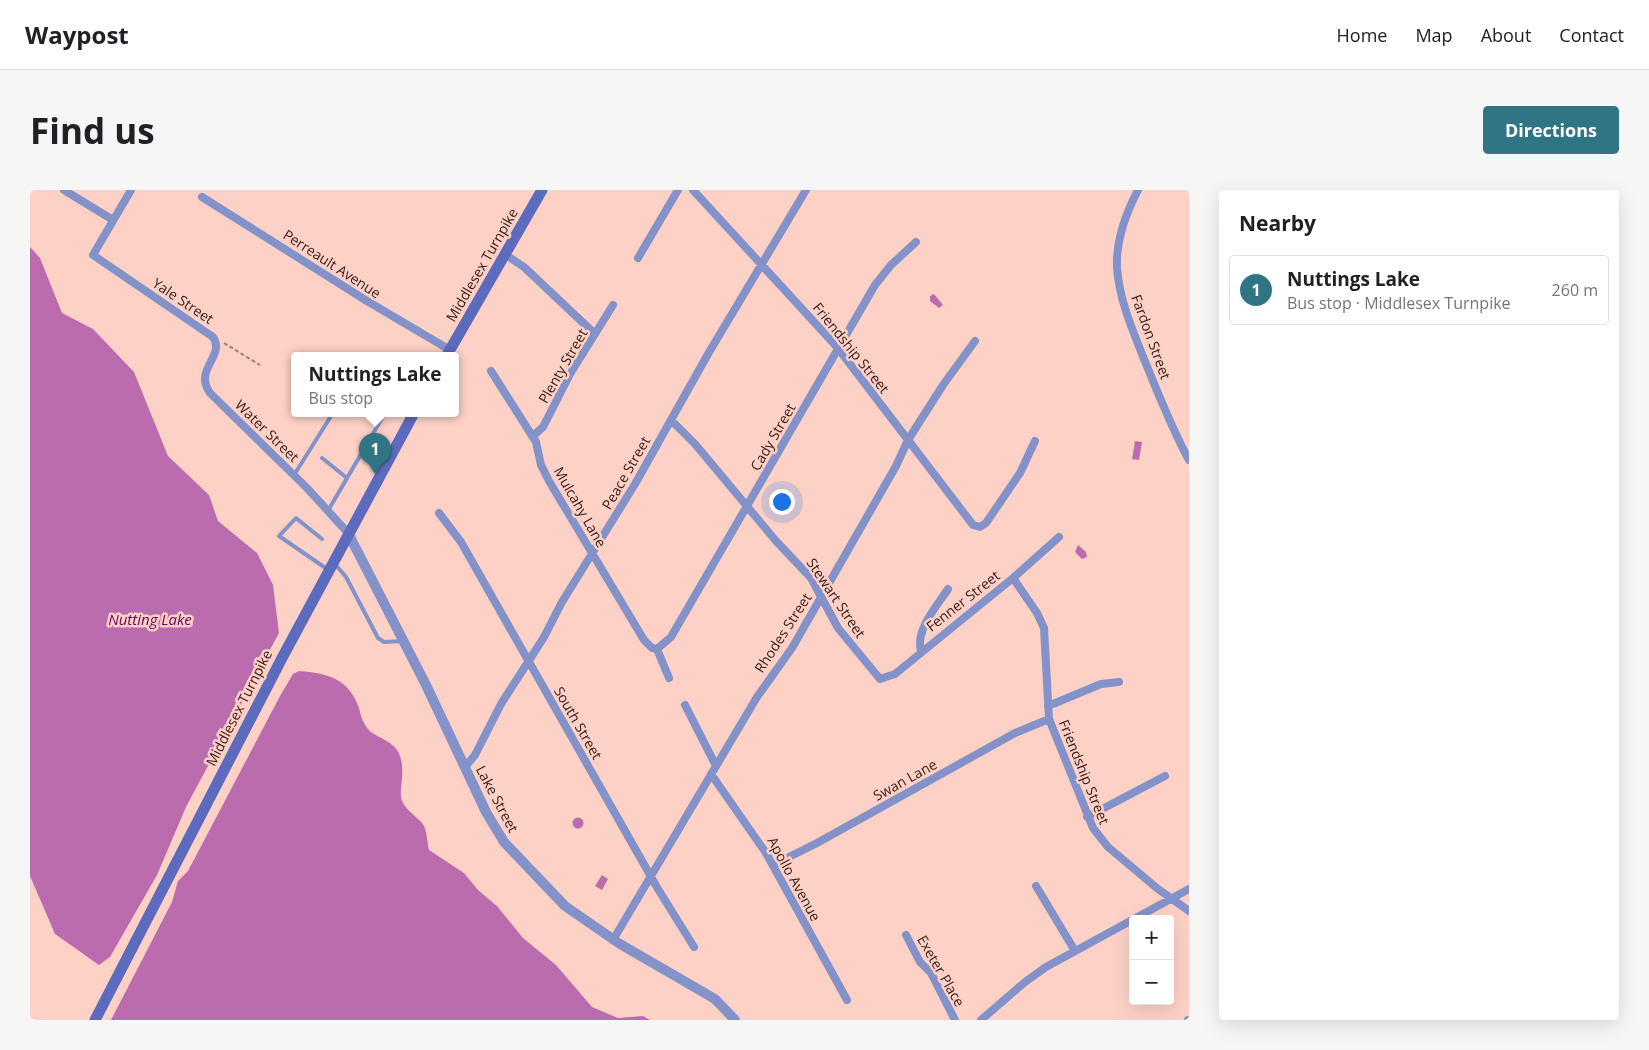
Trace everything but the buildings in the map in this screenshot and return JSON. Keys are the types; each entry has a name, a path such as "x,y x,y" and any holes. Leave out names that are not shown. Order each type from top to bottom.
{"main road":[{"name":"Middlesex Turnpike","path":"450,352 542,190"},
{"name":"Middlesex Turnpike","path":"94,1020 348,533 412,417"}],"street":[{"path":"64,190 113,220 131,190"},
{"path":"638,258 678,190"},
{"name":"Friendship Street","path":"693,190 762,263 837,347 973,525 980,527 986,523 1020,473 1035,441"},
{"name":"Peace Street","path":"465,767 475,755 493,719 806,190"},
{"name":"Fardon Street","path":"1138,190 1121,233 1117,266 1119,283 1127,314 1164,410 1189,460"},
{"name":"Perreault Avenue","path":"202,197 447,352"},
{"name":"Yale Street","path":"113,220 93,255 213,337"},
{"name":"Cady Street","path":"657,649 671,637 837,347 882,274 916,242"},
{"path":"506,255 524,268 595,334"},
{"name":"Plenty Street","path":"532,436 543,427 570,374 613,306"},
{"name":"Water Street","path":"213,337 217,346 204,376 206,389 329,509 348,533"},
{"name":"Rhodes Street","path":"613,940 757,697 792,648 823,596 896,466 908,440 943,385 975,341"},
{"name":"Mulcahy Lane","path":"491,371 532,436 549,481 592,554 644,640 652,648 657,649"},
{"name":"Stewart Street","path":"671,420 695,444 776,541 804,569 823,596 838,628 880,679"},
{"name":"South Street","path":"439,513 458,537 618,814 651,876 694,947"},
{"name":"Lake Street","path":"348,533 404,641 491,823 508,846 565,906 613,940 715,999 735,1020"},
{"name":"Fenner Street","path":"880,679 895,674 1013,578 1059,537"},
{"name":"Friendship Street","path":"1013,578 1037,613 1044,628 1049,719 1088,817 1102,841 1170,898 1189,910"},
{"path":"922,651 919,643 921,633 948,589"},
{"path":"657,649 669,678"},
{"path":"1048,706 1102,684 1119,682"},
{"path":"684,705 716,766"},
{"name":"Swan Lane","path":"773,865 817,843 1015,733 1049,719"},
{"name":"Apollo Avenue","path":"711,774 737,809 773,865 799,916 847,1000"},
{"path":"1088,817 1165,776"},
{"path":"1036,886 1075,951"},
{"path":"981,1020 1036,973 1189,888"},
{"name":"Exeter Place","path":"906,935 920,962 930,973 955,1020"}],"lane":[{"path":"294,475 330,417"},
{"path":"329,509 384,417"},
{"path":"322,458 347,478"},
{"path":"322,539 296,518 278,536 331,566 346,577 375,634 384,642 404,641"}],"path":[{"name":"Yale Street","path":"213,337 260,365"}],"water":[{"name":"Nutting Lake","path":"30,247 40,258 62,313 93,329 134,372 168,456 209,495 218,521 257,553 273,585 279,633 186,807 157,875 110,957 99,965 55,934 30,876"},
{"path":"934,294 943,305 939,308 930,301 930,296"},
{"path":"1135,441 1142,442 1139,460 1132,459"},
{"path":"1078,545 1086,552 1087,557 1082,559 1075,552"},
{"path":"299,671 328,676 343,684 355,698 363,721 369,730 392,745 398,752 402,762 402,801 423,824 429,850 464,873 478,890 497,906 523,938 556,965 592,1007 618,1018 643,1016 650,1020 111,1020 172,902 178,881 188,871 280,696 293,674"},
{"path":"576,818 580,818 583,823 582,827 576,828 573,825 573,821"},
{"path":"602,875 608,879 602,890 595,886"}],"place":[{"name":"Nuttings Lake","path":"375,474"}]}
